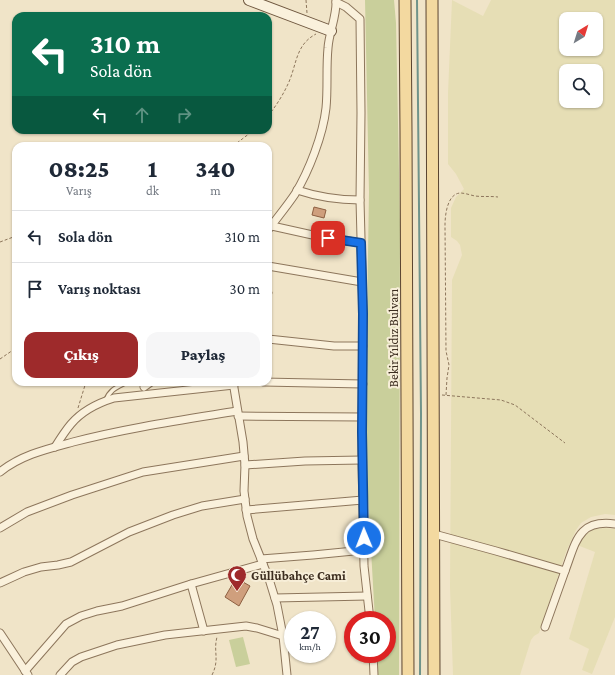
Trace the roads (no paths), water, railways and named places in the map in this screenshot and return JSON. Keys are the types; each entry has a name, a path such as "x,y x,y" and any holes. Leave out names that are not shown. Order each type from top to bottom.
{"main road":[{"name":"Bekir Yıldız Bulvarı","path":"405,0 408,675"},
{"path":"432,0 434,675"}],"street":[{"path":"249,0 331,31"},
{"path":"272,225 297,190 310,164 324,120 327,100 328,51 336,1 360,19 360,200 363,346 362,460 364,550 369,611"},
{"path":"297,190 308,194 330,198 360,200"},
{"path":"272,228 361,243"},
{"path":"272,267 362,282"},
{"path":"272,339 334,346 363,346"},
{"path":"272,382 362,384"},
{"path":"55,447 75,420 90,408 106,401 114,398 210,386"},
{"path":"234,386 243,442 246,510 253,539 274,598 283,636 287,675"},
{"path":"0,472 23,457 88,438 144,426 238,414 362,417"},
{"path":"0,528 27,512 72,495 143,472 244,456"},
{"path":"245,465 305,461 362,460"},
{"path":"0,583 24,572 41,567 71,562 129,532 173,514 209,505 245,499"},
{"path":"246,510 363,500"},
{"path":"545,627 578,537 583,531 596,524 615,524"},
{"path":"434,534 565,570"},
{"path":"0,633 26,673 66,624 97,611 122,606 262,561 364,550"},
{"path":"191,584 204,631"},
{"path":"274,598 367,596"},
{"path":"63,674 72,662 81,657 117,645 149,638 240,626 251,627 283,636"},
{"path":"373,663 374,675"}],"lane":[{"path":"106,401 109,393 118,386"}],"waterway":[{"path":"417,0 421,413 420,675"}],"place":[{"name":"Güllübahçe Cami","path":"237,592"}]}
